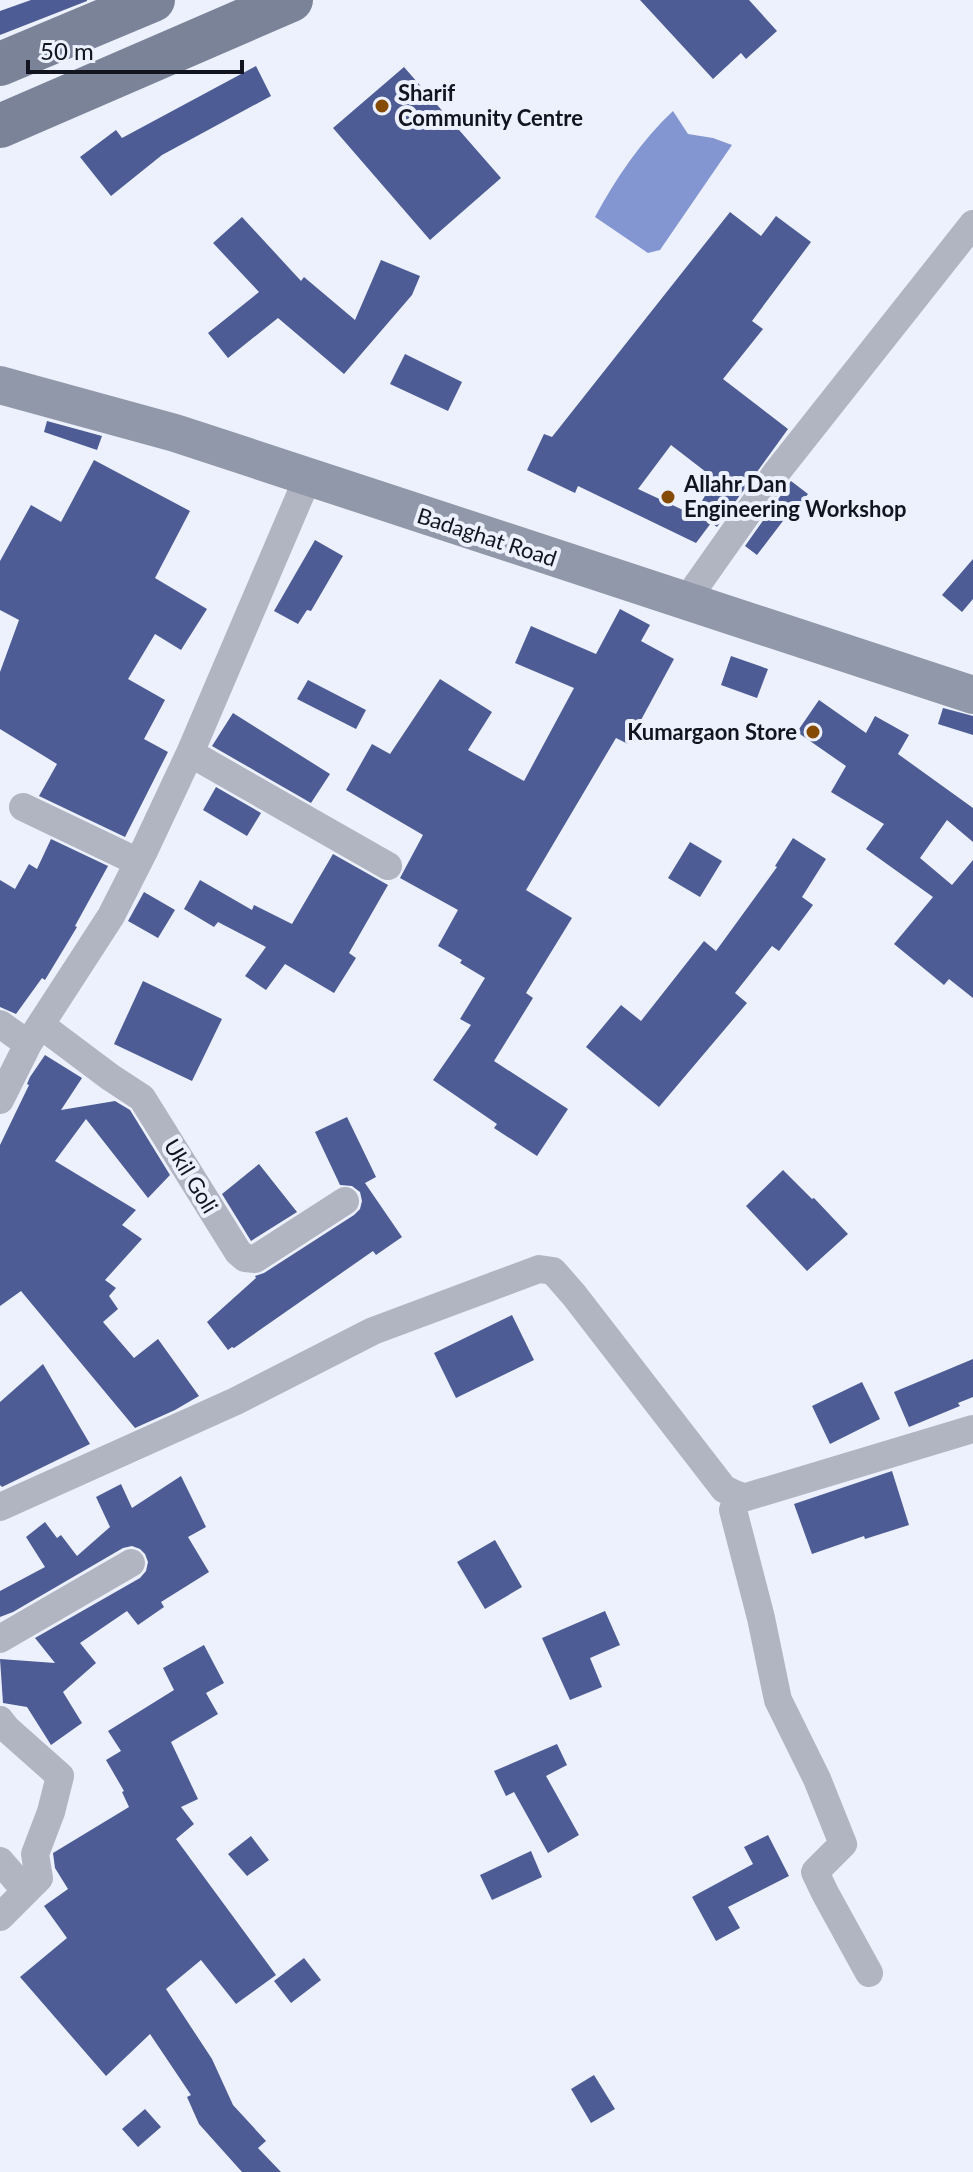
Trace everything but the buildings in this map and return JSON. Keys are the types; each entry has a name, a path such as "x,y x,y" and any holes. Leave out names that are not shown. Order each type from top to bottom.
{"main road":[{"path":"0,64 153,0"},
{"path":"0,126 274,3"},
{"name":"Badaghat Road","path":"0,385 175,433 973,695"}],"street":[{"path":"685,602 776,473 973,224"},
{"path":"0,1100 35,1035 111,916 138,862 190,753 308,477"},
{"path":"190,753 388,866"},
{"path":"23,807 138,862"},
{"path":"0,1024 35,1035"},
{"name":"Ukil Goli","path":"35,1035 142,1098 238,1252 245,1258 255,1259 345,1201"},
{"path":"0,1507 236,1401 373,1331 539,1269 553,1271 724,1489 743,1498 973,1429"},
{"path":"738,1495 733,1510 778,1700 817,1779 843,1844 815,1872 869,1973"},
{"path":"0,1639 131,1563"},
{"path":"0,1720 60,1776 51,1812 35,1854 39,1878 0,1917"},
{"path":"0,1861 26,1891"}],"water":[{"path":"673,111 688,134 732,145 660,250 648,253 595,217 630,161"}],"place":[{"name":"Sharif Community Centre","path":"382,106"},
{"name":"Allahr Dan Engineering Workshop","path":"668,497"},
{"name":"Kumargaon Store","path":"813,732"}]}
